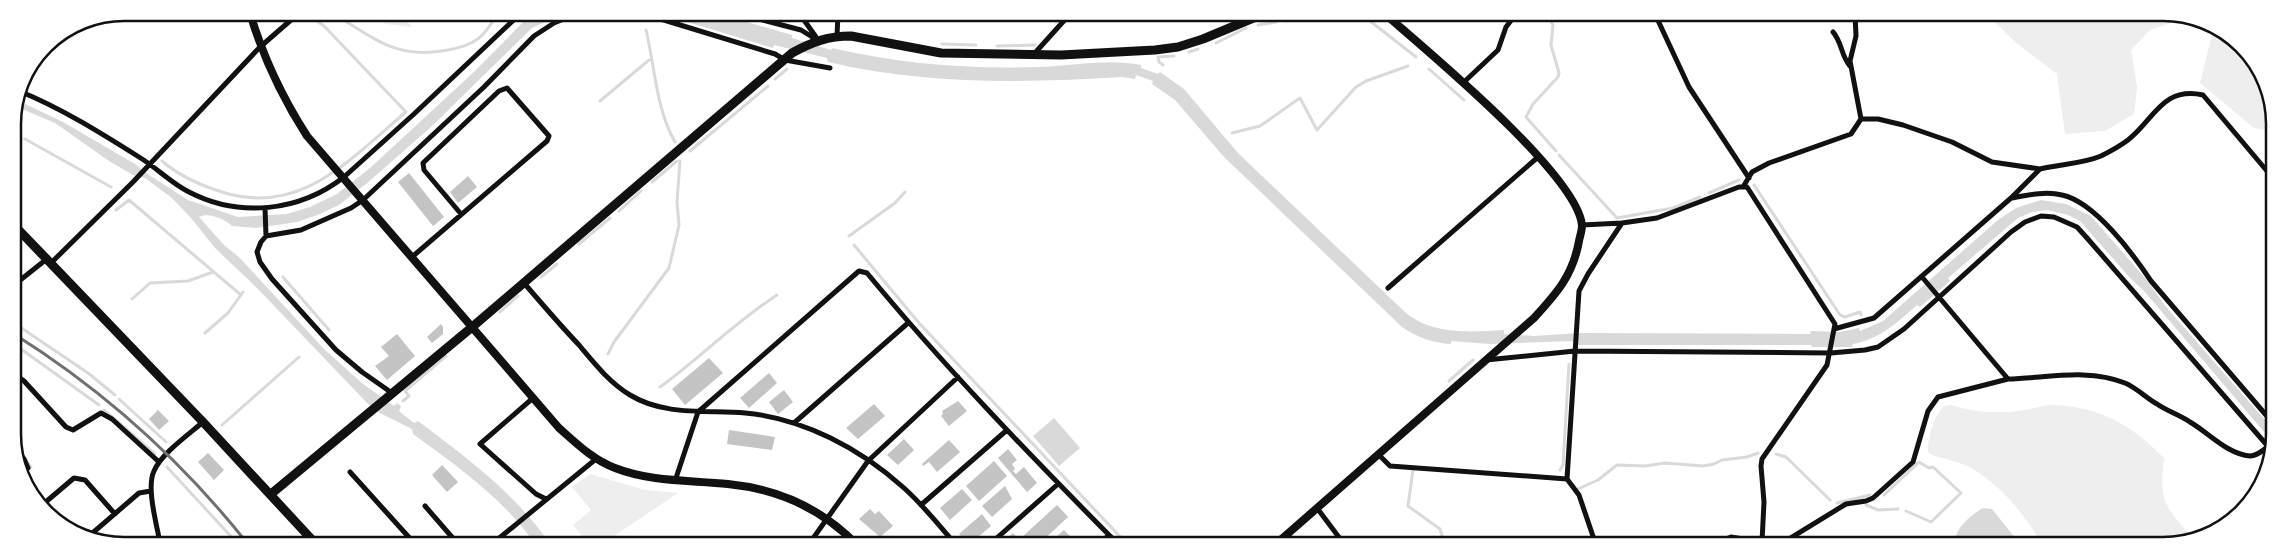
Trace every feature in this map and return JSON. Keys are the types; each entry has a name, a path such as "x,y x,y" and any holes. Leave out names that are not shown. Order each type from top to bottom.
{"main road":[{"path":"271,494 471,328 792,53 821,39 837,36 851,36 941,53 1061,55 1156,50 1178,47 1203,39 1233,21"},
{"path":"21,232 50,260 271,494 309,537"}],"street":[{"path":"252,21 260,47 281,93 307,136 559,428 596,459 628,472 675,481 754,488 808,506 827,518 848,537"},
{"path":"21,280 50,260 133,182 260,47 290,21"},
{"path":"26,94 72,116 175,183 208,201 240,208 265,208 306,199 345,179 513,21"},
{"path":"390,394 336,350 272,279 260,262 257,252 260,242 266,236 301,230 351,208 484,87 534,36 559,21"},
{"path":"667,21 775,54 784,60 830,68"},
{"path":"767,21 801,30 821,39"},
{"path":"806,21 821,39"},
{"path":"837,21 837,36"},
{"path":"1034,54 1064,21"},
{"path":"1284,537 1534,318 1570,274 1577,252 1582,225 1574,203 1554,173 1463,83 1393,21"},
{"path":"1463,83 1498,50 1506,27 1511,21"},
{"path":"1658,21 1689,87 1749,178"},
{"path":"1582,225 1622,223 1657,218 1743,187 1752,172 1769,163 1851,134 1861,119 1850,66 1850,56 1856,36 1855,21"},
{"path":"1833,32 1837,37 1845,60 1850,66"},
{"path":"412,257 547,141 549,136 507,88 499,91 422,163 424,170 461,214"},
{"path":"1861,119 1878,119 1903,125 1952,142 1992,162 2040,169 2074,164 2100,156 2128,140 2154,111 2168,99 2192,92 2203,94 2266,170"},
{"path":"1388,288 1538,156"},
{"path":"1834,329 1874,318 2011,198 2040,169"},
{"path":"1743,187 1747,187 1754,196 1835,324 1831,353 1827,365 1762,459 1764,525 1763,537"},
{"path":"2011,198 2032,194 2061,195 2082,203 2097,215 2141,265 2151,282 2266,415"},
{"path":"265,208 266,236"},
{"path":"1486,360 1575,351 1831,353 1878,347 1940,298 2011,232 2025,222 2041,216 2054,216 2077,227 2088,238 2266,441"},
{"path":"1593,537 1579,495 1567,479 1580,291 1588,274 1622,223"},
{"path":"675,481 698,412 859,271 867,273 908,323 1006,430 1109,535"},
{"path":"1922,277 2008,379"},
{"path":"524,282 608,379 631,396 656,406 698,412 746,413 794,423 822,434 868,461 903,487 922,505 949,537"},
{"path":"794,423 908,323"},
{"path":"1792,537 1846,504 1873,498 1913,462 1928,411 1938,397 2008,379 2073,375 2099,377 2125,383 2233,450 2248,456 2256,455 2265,450"},
{"path":"814,537 868,461 958,377"},
{"path":"21,379 66,427 73,430 101,412 112,419 159,462"},
{"path":"533,398 480,444 536,494 546,500"},
{"path":"159,537 152,491 153,472 159,462 203,422"},
{"path":"922,505 1006,430"},
{"path":"1378,454 1390,466 1567,479"},
{"path":"501,537 596,459"},
{"path":"26,464 28,468"},
{"path":"350,472 408,537"},
{"path":"47,501 74,478 85,480 115,514"},
{"path":"998,537 1058,484"},
{"path":"94,532 139,494 152,491"},
{"path":"425,506 452,537"},
{"path":"1317,508 1339,537"}],"shaded area":[{"path":"380,21 406,21 413,27 386,24"},
{"path":"524,21 547,21 532,28 431,127 339,205 297,222 256,228 232,226 221,219 207,215 199,217 224,245 239,257 324,349 363,384 394,406 397,403 401,406 399,411 414,423 418,421 489,477 522,508 545,537 530,537 509,512 479,484 413,434 412,429 378,412 368,404 257,288 215,248 172,198 145,178 133,175 109,161 55,123 22,109 24,103 63,122 135,164 188,200 238,217 287,214 310,207 337,194 370,168 475,71"},
{"path":"684,21 744,21 792,35 792,38 831,50 832,48 909,62 960,66 1038,67 1116,62 1141,65 1141,68 1158,74 1160,72 1184,89 1238,153 1406,313 1428,325 1453,331 1504,330 1504,334 1534,336 1580,333 1810,334 1811,331 1840,332 1859,328 1860,331 1883,321 1998,220 2016,208 2041,200 2066,204 2091,216 2145,278 2168,309 2266,421 2266,436 2144,291 2080,221 2068,215 2047,210 2032,212 2018,218 1948,278 1950,281 1920,307 1917,305 1888,329 1863,342 1853,344 1852,347 1812,347 1811,345 1579,345 1572,341 1490,344 1451,341 1451,344 1425,339 1402,327 1224,157 1175,100 1152,84 1153,81 1136,75 1135,79 1122,77 1011,81 901,75 828,62 827,58 774,45 773,48"},
{"path":"1994,21 2175,22 2150,30 2131,50 2137,87 2134,114 2105,131 2065,134 2057,74 2015,42"},
{"path":"2212,34 2236,51 2252,73 2264,104 2266,130 2254,128 2200,83"},
{"path":"1951,405 1976,411 2001,412 2019,411 2049,405 2070,406 2086,409 2114,420 2140,436 2164,458 2163,493 2169,509 2189,533 2169,537 2038,537 2004,493 1984,476 1973,469 1928,452 1930,434 1934,422 1944,406"},
{"path":"1054,418 1080,448 1059,466 1033,436"},
{"path":"590,474 645,490 678,493 612,537 582,537 573,525 591,510 572,487"},
{"path":"1983,508 1992,509 2015,537 1956,537 1959,529 1973,514"}],"building":[{"path":"409,173 444,217 433,226 398,182"},
{"path":"468,176 477,187 458,203 450,192"},
{"path":"441,324 443,334 432,343 427,337"},
{"path":"397,334 415,356 387,380 375,366 389,356 381,347"},
{"path":"709,358 723,373 685,405 672,389"},
{"path":"769,373 777,383 749,408 740,398"},
{"path":"784,390 793,402 778,414 769,402"},
{"path":"958,401 967,411 949,426 941,416 943,414 942,411"},
{"path":"874,404 885,416 858,439 846,428"},
{"path":"158,410 169,421 159,430 149,419"},
{"path":"729,430 775,437 772,450 727,444"},
{"path":"904,439 914,450 898,465 887,455"},
{"path":"949,440 960,452 937,472 929,462 923,466 922,464"},
{"path":"1008,449 1017,460 1012,464 1015,469 1013,471 1016,474 1024,467 1037,483 1027,492 998,458"},
{"path":"208,453 224,470 214,480 198,462"},
{"path":"994,461 1007,476 979,501 966,486"},
{"path":"442,465 458,482 447,492 432,475"},
{"path":"1005,486 1012,499 992,517 982,506"},
{"path":"962,489 972,500 950,520 940,508"},
{"path":"1057,505 1068,517 1047,537 1022,537"},
{"path":"870,509 875,514 879,511 893,526 880,537 859,519"},
{"path":"982,514 991,526 978,537 962,537 959,534"},
{"path":"1064,530 1070,536 1069,537 1056,537"},
{"path":"1013,533 1017,537 1009,537"}],"waterway":[{"path":"162,161 188,178 216,190 245,197 272,197 297,191 320,180 364,149 406,112 317,21"},
{"path":"345,21 386,45 414,52 448,50 466,45 478,39 493,21"},
{"path":"1370,21 1416,57"},
{"path":"1550,21 1553,25 1551,45 1559,73 1558,77 1533,104 1526,117 1556,151"},
{"path":"1258,25 1276,22"},
{"path":"1216,43 1246,28"},
{"path":"646,30 660,102 675,142"},
{"path":"942,44 976,45"},
{"path":"997,46 1035,45"},
{"path":"1189,52 1198,49"},
{"path":"1163,65 1159,62 1158,57 1174,56"},
{"path":"600,101 649,60"},
{"path":"1232,133 1260,126 1300,98 1317,130 1356,87 1366,81 1408,66"},
{"path":"775,79 787,69"},
{"path":"1429,69 1464,100"},
{"path":"690,151 768,86"},
{"path":"25,139 111,187"},
{"path":"1559,155 1617,218 1673,208 1700,197"},
{"path":"652,182 677,161"},
{"path":"608,354 614,342 669,268 679,225 677,202 680,161"},
{"path":"1709,193 1739,180"},
{"path":"1754,185 1840,315 1845,317 1860,312 1861,315"},
{"path":"619,211 641,191"},
{"path":"849,236 895,203 905,192"},
{"path":"116,210 129,200 241,295"},
{"path":"579,244 610,218"},
{"path":"854,245 919,323 1120,537"},
{"path":"541,277 557,264"},
{"path":"132,299 150,283 188,281 213,272"},
{"path":"283,277 329,330"},
{"path":"205,333 228,313 243,292"},
{"path":"660,387 777,295"},
{"path":"500,312 518,296"},
{"path":"21,328 88,373 115,395"},
{"path":"21,349 99,405"},
{"path":"403,401 409,396 405,391 446,356"},
{"path":"222,425 299,357"},
{"path":"1449,381 1473,360"},
{"path":"1560,470 1563,465 1569,364"},
{"path":"119,399 166,442"},
{"path":"104,410 155,454"},
{"path":"1578,489 1598,480 1617,465 1645,466 1665,463 1703,466 1758,453"},
{"path":"1776,454 1786,457 1830,500"},
{"path":"24,457 31,467"},
{"path":"1884,495 1919,462 1929,468 1933,467 1961,493"},
{"path":"167,467 231,537"},
{"path":"1413,470 1408,506 1440,529 1442,537"},
{"path":"1906,511 1931,522 1961,493"},
{"path":"1837,503 1870,495"},
{"path":"1866,505 1878,510 1898,509"}],"railway":[{"path":"21,339 79,379 140,429 196,484 242,537"}]}
